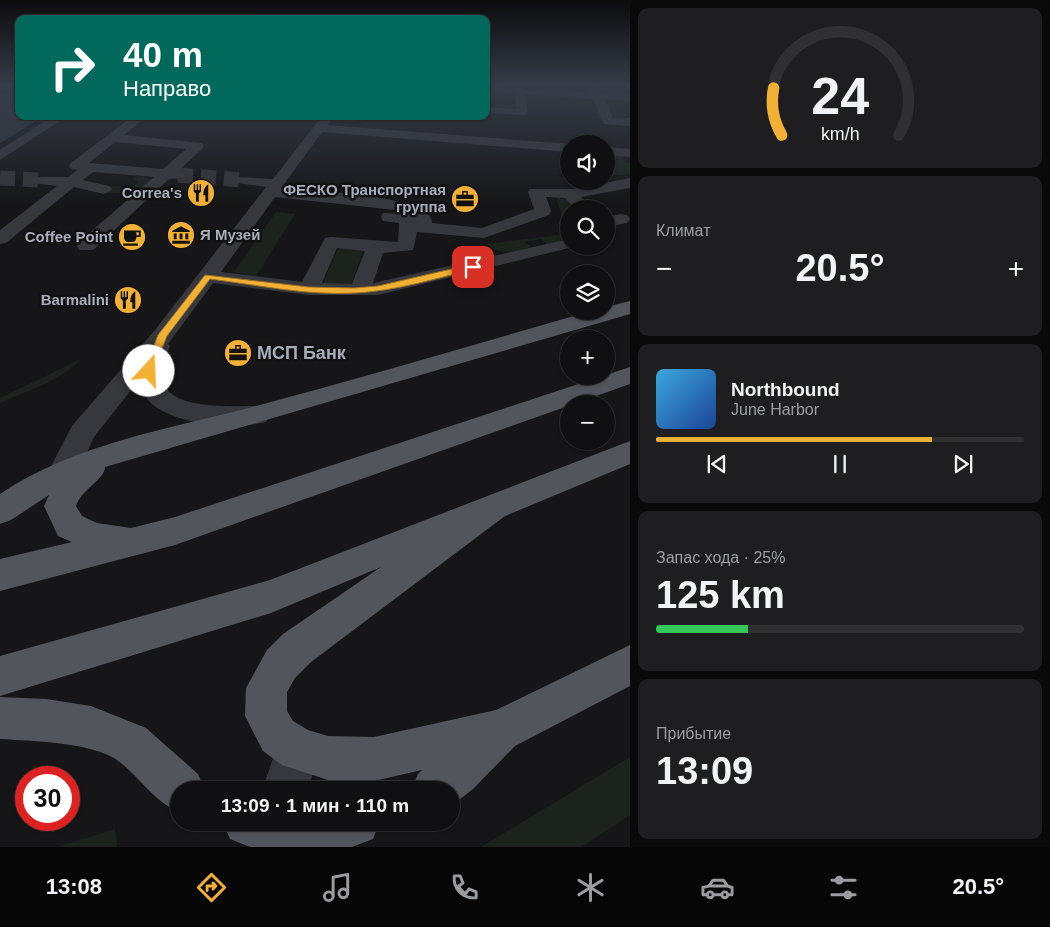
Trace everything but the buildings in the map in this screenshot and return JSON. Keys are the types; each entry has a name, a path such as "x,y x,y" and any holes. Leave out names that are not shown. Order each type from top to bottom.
{"main road":[{"path":"0,510 62,474 92,460 258,415 630,307"},
{"path":"0,574 175,531 630,375"},
{"path":"129,451 103,462 80,476 64,493 60,506 70,526 95,537 142,540"},
{"path":"0,676 271,596 630,452"},
{"path":"496,505 297,648 281,664 267,688 266,716 278,736 298,749 328,758 374,759 500,731 630,665"},
{"path":"0,718 46,720 91,728 131,743 172,781"},
{"path":"447,781 457,774 500,731"},
{"path":"299,831 309,834 321,831"}],"street":[{"path":"0,156 46,126"},
{"path":"129,126 76,166 173,174"},
{"path":"62,474 82,433 163,335 321,126"},
{"path":"319,128 498,147 560,148"},
{"path":"86,246 173,174 197,146 112,138"},
{"path":"615,151 630,152"},
{"path":"0,239 90,167"},
{"path":"39,180 71,182 104,189"},
{"path":"243,180 271,193 407,219 409,228 406,246 394,248 331,242 309,289"},
{"path":"271,193 399,205 416,210 424,219 423,228 484,233 543,211 536,192 573,194 630,183"},
{"path":"573,194 573,200"},
{"path":"470,232 473,267"},
{"path":"208,276 309,289 378,289 560,246"},
{"path":"360,290 376,247"},
{"path":"163,335 149,371 151,383 161,401 188,411 210,415 258,415"},
{"path":"287,781 298,749"}],"shaded area":[{"path":"0,126 28,126 0,143"},
{"path":"615,156 622,156 625,163 630,163 630,174 615,175"},
{"path":"138,175 153,180 140,189 128,193 100,192 109,186 126,187 135,185 138,182 132,180"},
{"path":"556,197 566,200 560,200 560,209"},
{"path":"276,212 295,214 256,276 234,272"},
{"path":"560,235 560,242 547,244 541,239 525,242 531,247 519,251 507,252 496,250 486,244"},
{"path":"339,246 364,249 350,287 323,283"},
{"path":"81,359 73,367 53,379 0,403 0,398"},
{"path":"630,757 630,815 581,847 481,847"},
{"path":"115,829 117,847 58,847"}],"tunnel":[{"path":"178,175 243,180"},
{"path":"0,178 39,180"}],"place":[{"name":"Correa's","path":"201,193"},
{"name":"ФЕСКО Транспортная группа","path":"465,199"},
{"name":"Я Музей","path":"181,235"},
{"name":"Coffee Point","path":"132,237"},
{"name":"Barmalini","path":"128,300"},
{"name":"МСП Банк","path":"238,353"}],"route":[{"path":"149,371 153,356 163,335 208,276 309,289 354,291 378,289 473,267"}]}
